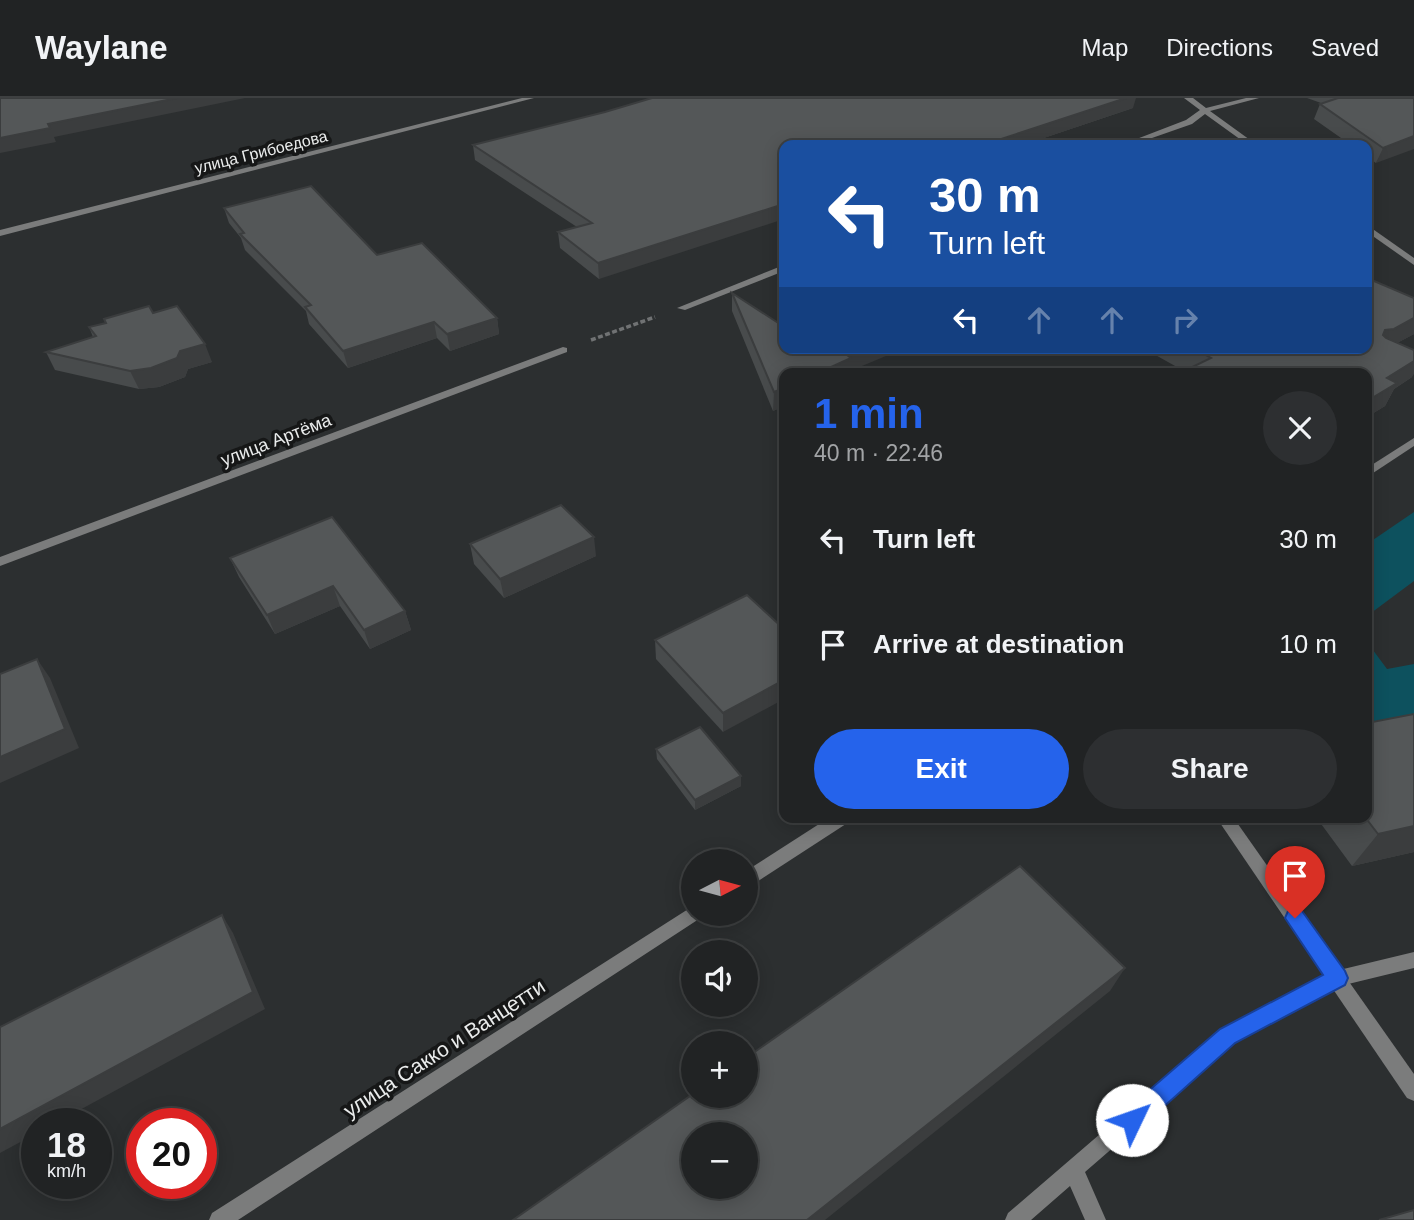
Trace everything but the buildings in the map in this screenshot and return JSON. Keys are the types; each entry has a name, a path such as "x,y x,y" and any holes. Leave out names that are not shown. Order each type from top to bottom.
{"street":[{"name":"улица Грибоедова","path":"0,233 530,98"},
{"path":"1188,98 1246,140"},
{"path":"1139,140 1189,122 1205,110 1255,98"},
{"path":"1372,232 1414,262"},
{"path":"682,307 779,270"},
{"name":"улица Артёма","path":"0,562 563,350"},
{"path":"1372,469 1414,441"},
{"path":"758,872 833,823"},
{"path":"1228,823 1414,1091"},
{"name":"улица Сакко и Ванцетти","path":"219,1220 681,922"},
{"path":"1015,1220 1228,1036 1337,978 1414,960"},
{"path":"1074,1170 1096,1220"}],"path":[{"path":"563,350 682,307"}],"shaded area":[{"path":"1414,512 1414,581 1372,612 1372,541"},
{"path":"1372,649 1387,669 1414,664 1414,719 1372,729"}],"route":[{"path":"1132,1120 1228,1036 1337,978 1295,918"}]}
